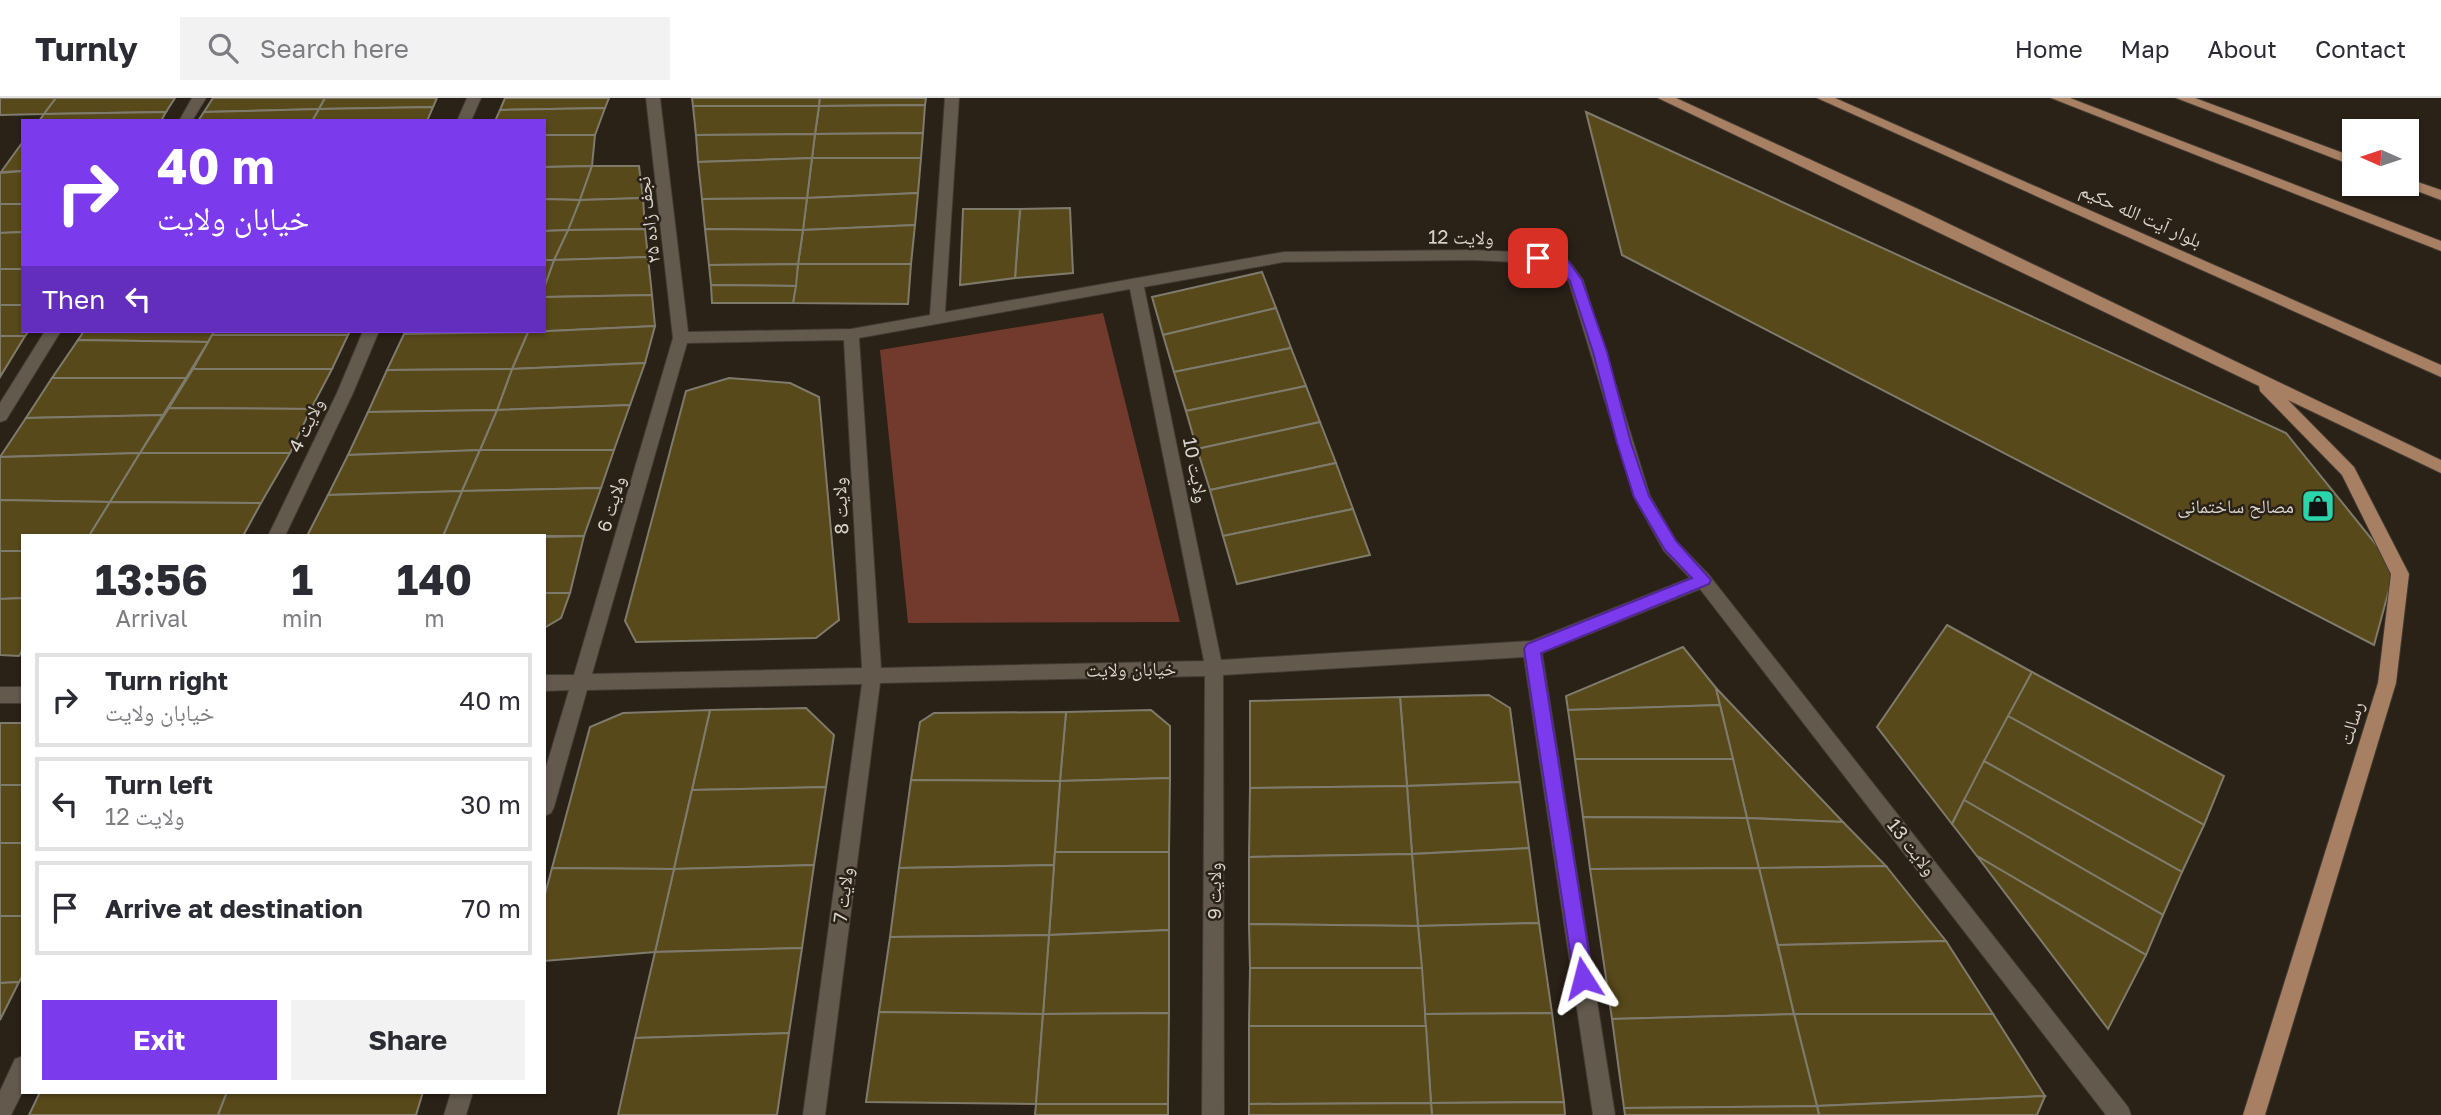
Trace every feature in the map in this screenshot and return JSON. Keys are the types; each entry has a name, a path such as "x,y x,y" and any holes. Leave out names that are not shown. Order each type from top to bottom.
{"main road":[{"path":"1665,98 1913,212 2441,467"},
{"name":"بلوار آیت الله حکیم","path":"1824,98 2441,371"},
{"path":"2058,98 2441,246"},
{"path":"2183,98 2342,158"},
{"path":"2419,187 2441,195"},
{"name":"رسالت","path":"2254,1115 2387,683 2400,574 2348,471 2257,378"}],"street":[{"path":"186,119 199,98"},
{"path":"465,119 474,98"},
{"name":"نجف زاده ۲۵","path":"653,98 681,338"},
{"path":"937,318 952,98"},
{"name":"ولایت 12","path":"1136,282 1237,263 1316,255 1473,255 1538,258 1564,265 1576,280 1588,314 1642,497 1670,546 1703,580"},
{"path":"681,338 851,334 1136,282"},
{"name":"ولایت 10","path":"1136,282 1214,667"},
{"path":"0,416 52,333"},
{"name":"ولایت 4","path":"277,534 345,393 370,333"},
{"name":"ولایت 8","path":"851,334 872,676"},
{"name":"ولایت 6","path":"546,800 681,338"},
{"name":"خیابان ولایت","path":"546,683 1214,667 1532,649 1703,580"},
{"name":"ولایت 13","path":"1703,580 2120,1115"},
{"path":"1532,649 1605,1115"},
{"name":"ولایت 9","path":"1213,1115 1214,667"},
{"name":"ولایت 7","path":"814,1115 872,676"},
{"path":"0,695 21,695"},
{"path":"0,1115 21,1071"},
{"path":"455,1115 461,1094"}],"shaded area":[{"path":"1103,313 1180,622 908,623 880,350"}],"building":[{"path":"0,98 56,98 44,114 0,115"},
{"path":"56,98 175,98 166,112 44,114"},
{"path":"213,98 325,98 319,109 204,112"},
{"path":"325,98 437,98 433,107 319,109"},
{"path":"505,98 609,98 605,108 500,110"},
{"path":"692,98 820,98 819,106 693,106"},
{"path":"820,98 926,98 925,105 819,106"},
{"path":"925,105 923,133 815,134 819,106"},
{"path":"693,106 819,106 815,134 696,135"},
{"path":"433,107 428,119 313,119 319,109"},
{"path":"605,108 595,135 546,135 546,119 496,119 500,110"},
{"path":"319,109 313,119 199,119 204,112"},
{"path":"166,112 162,119 40,119 44,114"},
{"path":"1586,112 2286,433 2395,568 2374,645 1622,255"},
{"path":"923,133 921,158 812,158 815,134"},
{"path":"815,134 812,158 698,162 696,135"},
{"path":"546,135 595,135 592,166 546,167"},
{"path":"21,144 21,171 1,172"},
{"path":"812,158 921,158 918,193 807,198"},
{"path":"812,158 807,198 702,199 698,162"},
{"path":"592,166 580,200 546,199 546,167"},
{"path":"592,166 639,166 643,198 580,200"},
{"path":"21,171 21,204 0,204 0,173"},
{"path":"918,193 915,225 803,230 807,198"},
{"path":"643,198 645,229 568,230 580,200"},
{"path":"807,198 803,230 705,229 702,199"},
{"path":"546,199 580,200 568,230 546,231"},
{"path":"0,204 21,204 21,232 0,233"},
{"path":"1070,208 1073,273 1015,278 1020,209"},
{"path":"963,209 1020,209 1015,278 960,285"},
{"path":"915,225 911,264 798,264 803,230"},
{"path":"645,229 648,257 554,260 568,230"},
{"path":"705,229 803,230 798,264 709,265"},
{"path":"568,230 554,260 546,260 546,231"},
{"path":"21,232 21,269 0,269 0,233"},
{"path":"648,257 652,295 546,297 546,282 554,260"},
{"path":"546,260 554,260 546,282"},
{"path":"798,264 911,264 908,304 793,303"},
{"path":"798,264 796,286 711,285 709,265"},
{"path":"0,269 21,269 21,305 0,305"},
{"path":"1262,272 1276,308 1163,335 1152,297"},
{"path":"711,285 796,286 793,303 712,303"},
{"path":"652,295 655,326 546,331 546,297"},
{"path":"0,305 21,305 21,333 27,333 25,336 0,336"},
{"path":"1276,308 1291,348 1174,372 1163,335"},
{"path":"655,326 645,363 512,369 528,333"},
{"path":"83,333 214,333 208,342 78,340"},
{"path":"214,333 349,333 348,335 212,335"},
{"path":"528,333 512,369 387,370 404,334"},
{"path":"212,335 348,335 332,369 193,369"},
{"path":"0,336 25,336 0,377"},
{"path":"78,340 208,342 186,378 52,378"},
{"path":"1291,348 1306,386 1186,411 1174,372"},
{"path":"645,363 630,405 497,410 512,369"},
{"path":"193,369 332,369 311,409 169,408"},
{"path":"512,369 497,410 368,412 387,370"},
{"path":"52,378 186,378 163,415 26,418"},
{"path":"729,378 790,383 819,397 839,620 816,638 636,642 625,621 686,391"},
{"path":"1306,386 1320,422 1197,449 1186,411"},
{"path":"630,405 614,450 480,450 497,410"},
{"path":"169,408 311,409 290,453 140,453"},
{"path":"497,410 480,450 348,455 368,412"},
{"path":"163,415 140,453 0,457 26,418"},
{"path":"1320,422 1336,463 1210,490 1197,449"},
{"path":"480,450 462,491 328,495 348,455"},
{"path":"480,450 614,450 601,488 462,491"},
{"path":"140,453 110,502 0,500 0,457"},
{"path":"140,453 290,453 261,503 110,502"},
{"path":"1336,463 1353,509 1223,536 1210,490"},
{"path":"601,488 584,536 444,534 462,491"},
{"path":"462,491 444,534 308,534 328,495"},
{"path":"0,500 110,502 90,534 21,534 21,551 0,551"},
{"path":"110,502 261,503 244,534 90,534"},
{"path":"1353,509 1370,555 1237,584 1223,536"},
{"path":"584,536 570,593 546,593 546,537"},
{"path":"0,551 21,551 21,598 0,599"},
{"path":"546,593 570,593 561,618 546,627"},
{"path":"21,598 19,656 0,655 0,599"},
{"path":"1947,625 2032,672 1952,824 1877,727"},
{"path":"1683,647 1716,688 1720,705 1568,710 1566,696"},
{"path":"2032,672 2224,776 2204,825 2008,716"},
{"path":"1716,688 1843,822 1747,818"},
{"path":"1489,695 1510,708 1520,782 1407,786 1400,697"},
{"path":"1400,697 1407,786 1250,788 1250,701"},
{"path":"1720,705 1733,759 1575,759 1568,710"},
{"path":"806,708 834,735 826,787 692,790 710,710"},
{"path":"710,710 674,869 552,868 590,727 623,713"},
{"path":"1151,710 1170,726 1170,778 1060,781 1066,712"},
{"path":"1066,712 1060,781 911,780 920,722 934,713"},
{"path":"2008,716 2204,825 2182,872 1984,761"},
{"path":"0,723 21,723 21,785 0,785"},
{"path":"1575,759 1733,759 1747,818 1583,817"},
{"path":"1984,761 2182,872 2163,915 1964,800"},
{"path":"1170,778 1169,852 1055,852 1060,781"},
{"path":"911,780 1060,781 1054,865 899,868"},
{"path":"1520,782 1529,848 1412,854 1407,786"},
{"path":"0,785 21,785 21,843 0,843"},
{"path":"1407,786 1412,854 1249,857 1250,788"},
{"path":"826,787 814,865 674,869 692,790"},
{"path":"1964,800 2163,915 2146,955 1977,856 1952,824"},
{"path":"1583,817 1747,818 1759,868 1590,869"},
{"path":"1747,818 1843,822 1886,866 1759,868"},
{"path":"0,843 21,843 21,916 0,916"},
{"path":"1529,848 1539,923 1418,926 1412,854"},
{"path":"1055,852 1169,852 1169,930 1049,935"},
{"path":"1412,854 1418,926 1249,924 1249,857"},
{"path":"1977,856 2146,955 2108,1029"},
{"path":"814,865 802,948 655,952 674,869"},
{"path":"1054,865 1049,935 890,937 899,868"},
{"path":"1886,866 1946,941 1778,945 1759,868"},
{"path":"552,868 674,869 655,952 546,961 546,890"},
{"path":"1759,868 1794,1014 1612,1019 1590,869"},
{"path":"0,916 21,916 21,978 19,982 0,983"},
{"path":"1539,923 1552,1013 1425,1014 1418,926"},
{"path":"1249,924 1418,926 1422,968 1250,968"},
{"path":"1169,930 1169,1013 1043,1014 1049,935"},
{"path":"1049,935 1043,1014 879,1012 890,937"},
{"path":"1946,941 1993,1014 1794,1014 1778,945"},
{"path":"802,948 789,1033 635,1038 655,952"},
{"path":"1250,968 1422,968 1426,1026 1249,1026"},
{"path":"19,982 0,1020 0,983"},
{"path":"879,1012 1043,1014 1036,1104 866,1102"},
{"path":"1169,1013 1168,1104 1036,1104 1043,1014"},
{"path":"1552,1013 1564,1102 1431,1103 1425,1014"},
{"path":"1794,1014 1993,1014 2045,1096 1817,1106"},
{"path":"1794,1014 1817,1106 1624,1108 1612,1019"},
{"path":"1249,1026 1426,1026 1431,1103 1249,1104"},
{"path":"789,1033 777,1115 618,1115 635,1038"},
{"path":"39,1094 226,1094 218,1115 29,1115"},
{"path":"226,1094 422,1094 416,1115 218,1115"},
{"path":"2045,1096 2037,1115 1819,1115 1817,1106"},
{"path":"1564,1102 1565,1115 1432,1115 1431,1103"},
{"path":"1431,1103 1432,1115 1249,1115 1249,1104"},
{"path":"1036,1104 1168,1104 1168,1115 1035,1115"},
{"path":"1817,1106 1819,1115 1625,1115 1624,1108"}],"place":[{"name":"مصالح ساختمانی","path":"2318,506"}],"route":[{"path":"1538,258 1564,265 1576,280 1642,497 1670,546 1703,580 1532,649 1583,978"}]}
